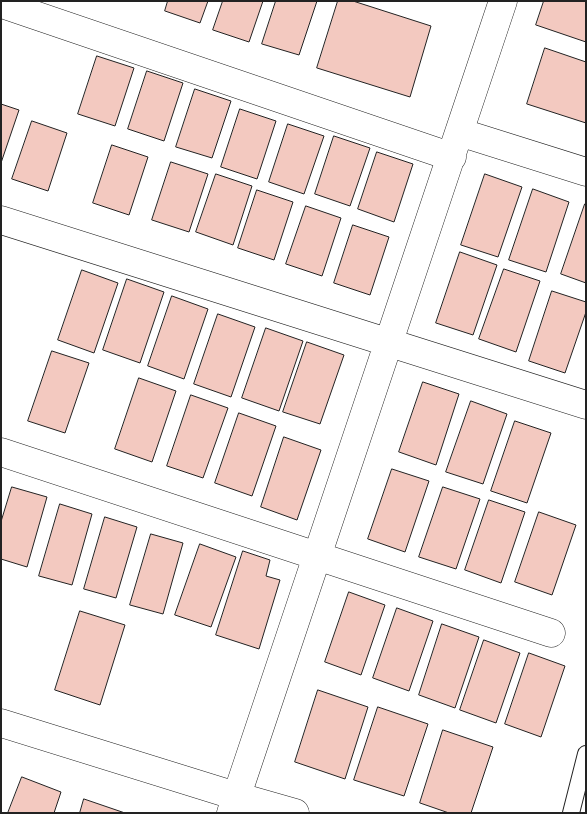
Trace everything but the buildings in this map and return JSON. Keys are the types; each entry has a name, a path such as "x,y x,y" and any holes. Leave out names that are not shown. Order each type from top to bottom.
{"street":[{"path":"234,804 504,1"},
{"path":"8,6 456,144 586,172"},
{"path":"1,220 586,405"},
{"path":"1,452 550,633"},
{"path":"1,723 234,804 295,813"}],"lane":[{"path":"577,809 586,754"}]}
